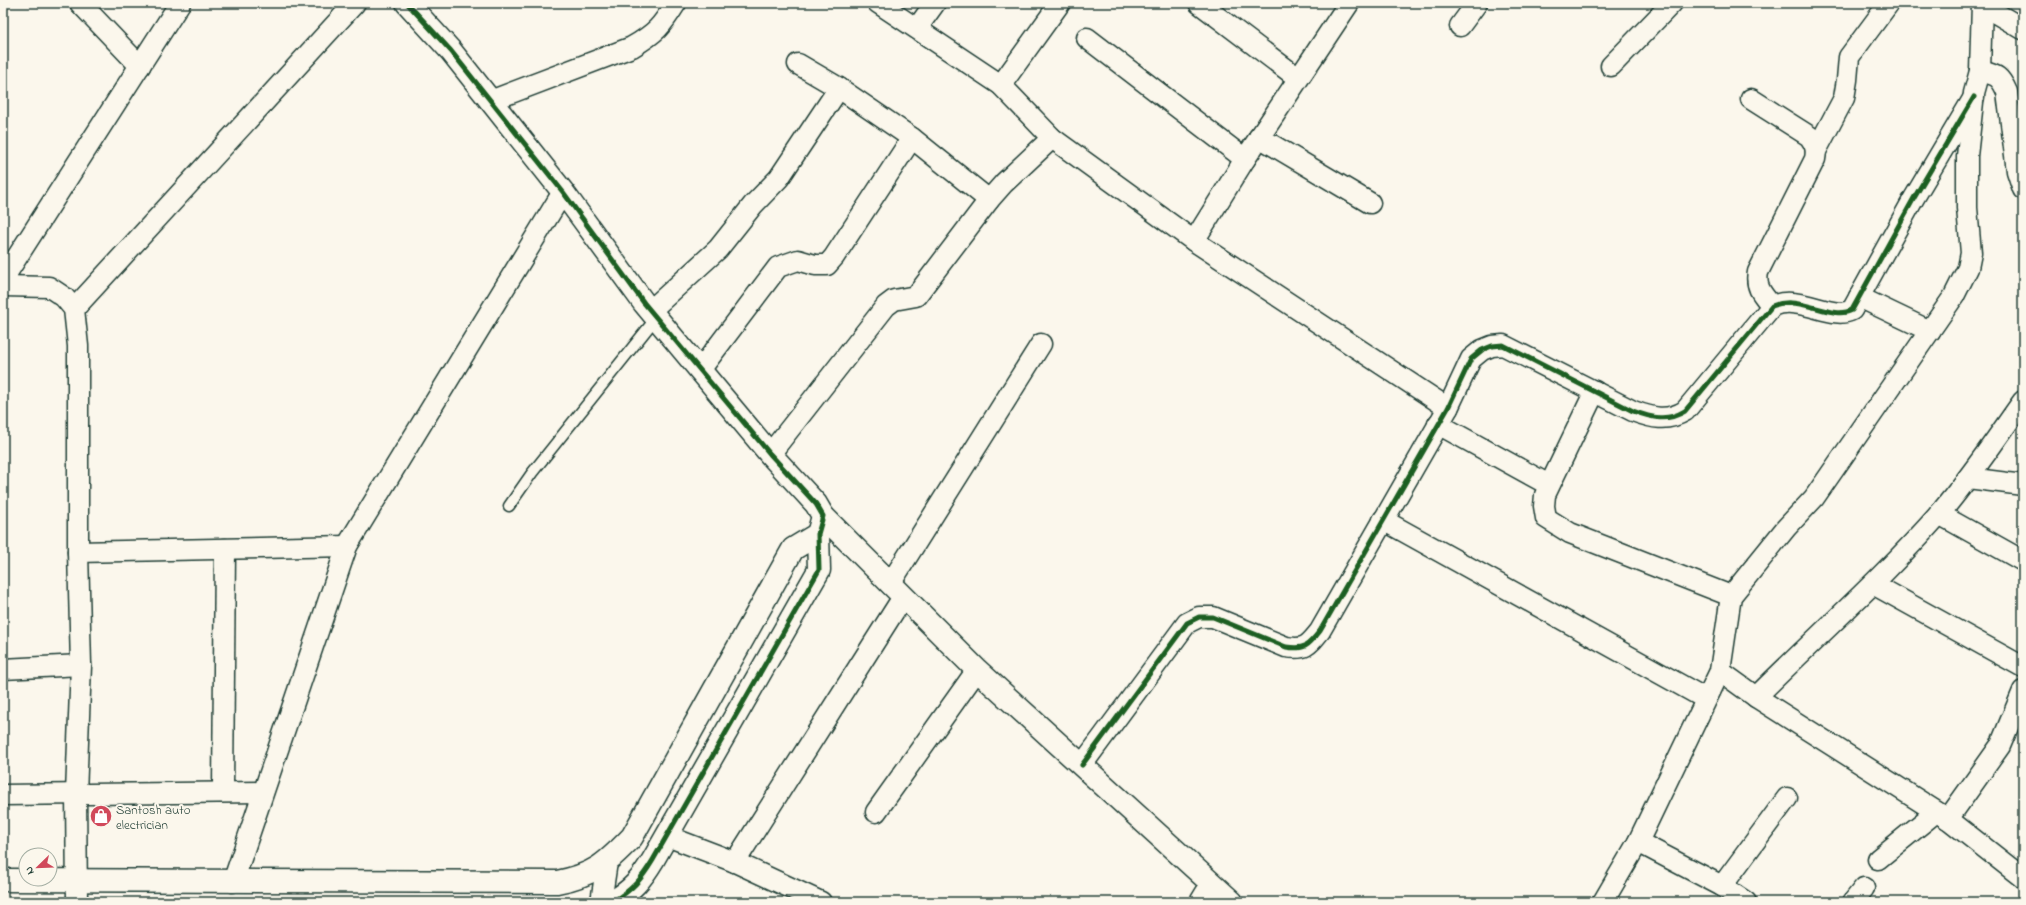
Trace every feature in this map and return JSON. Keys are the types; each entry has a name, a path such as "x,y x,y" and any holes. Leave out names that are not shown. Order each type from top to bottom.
{"street":[{"path":"80,3 140,66"},
{"path":"3,279 180,3"},
{"path":"74,309 355,3"},
{"path":"407,3 450,51 563,192 653,314 770,454 816,504 820,525 819,570 641,879 628,892 612,902"},
{"path":"490,101 632,47 653,35 665,21 676,3"},
{"path":"878,3 1001,85 1052,138 1194,241 1443,416 1549,485"},
{"path":"917,28 935,3"},
{"path":"1001,85 1060,3"},
{"path":"1198,3 1298,78"},
{"path":"1194,241 1259,137 1349,3"},
{"path":"1460,26 1477,3"},
{"path":"1816,151 1844,98 1849,57 1889,3"},
{"path":"1603,902 1638,842 1720,671 1731,596 1786,528 1814,498 1954,296 1968,268 1970,253 1967,208 1967,156 1974,97 1980,71 1982,4 2023,28"},
{"path":"1611,66 1662,7"},
{"path":"1087,38 1245,159"},
{"path":"798,64 839,88 912,138 989,200"},
{"path":"1980,71 1995,75 2002,80 2007,92 2017,171 2023,188"},
{"path":"653,314 718,249 753,205 779,178 839,88"},
{"path":"1082,765 1187,622 1199,617 1213,616 1286,647 1297,649 1308,646 1320,632 1443,416 1471,359 1482,350 1492,346 1503,345 1633,411 1650,417 1675,417 1689,406 1772,306 1780,302 1788,302 1808,304 1846,313 1852,310 1914,198 1974,97"},
{"path":"1751,99 1809,136 1815,143 1816,151 1815,159 1758,272 1756,281 1757,288 1772,306"},
{"path":"1259,137 1370,203"},
{"path":"700,370 778,267 798,260 815,265 827,265 834,257 912,138"},
{"path":"770,454 886,306 894,300 916,296 989,200 1004,183 1052,138"},
{"path":"233,882 347,546 563,192"},
{"path":"3,286 49,287 64,296 74,309 78,346 78,552 81,666 76,794 77,892"},
{"path":"1860,297 1930,331"},
{"path":"735,862 897,591 1041,344"},
{"path":"1595,391 1545,495 1544,506 1546,518 1558,527 1731,596"},
{"path":"1756,697 1873,584 1939,514 1968,478 2023,401"},
{"path":"1968,478 2023,486"},
{"path":"1939,514 2023,561"},
{"path":"1383,520 1706,699"},
{"path":"820,525 897,591 977,670 1232,902"},
{"path":"3,880 77,892 233,882 557,882 578,878 607,862 632,838 793,549 820,525"},
{"path":"78,552 347,546"},
{"path":"223,791 225,549"},
{"path":"1873,584 2023,667"},
{"path":"3,668 81,666"},
{"path":"876,812 977,670"},
{"path":"1720,671 1756,697 1942,816 2023,878"},
{"path":"1878,859 1942,816 2000,746 2023,691"},
{"path":"3,795 223,791 263,792"},
{"path":"1722,886 1787,798"},
{"path":"667,836 735,862 821,902"},
{"path":"1638,842 1722,886 1746,902"},
{"path":"601,902 607,862"},
{"path":"1200,902 1211,884"}],"lane":[{"path":"509,506 532,472 653,314"}],"cycle path":[{"path":"407,3 451,51 563,192 644,303 770,454 816,504 823,516 818,534 819,570 649,867 631,889 612,902"},
{"path":"1082,765 1187,623 1199,617 1213,617 1286,647 1292,648 1306,646 1312,640 1320,631 1448,408 1471,359 1482,350 1492,346 1503,345 1633,411 1647,416 1666,418 1685,411 1772,306 1783,303 1794,303 1835,312 1852,310 1914,198 1974,97"}],"place":[{"name":"Santosh auto electrician","path":"101,816"}]}
